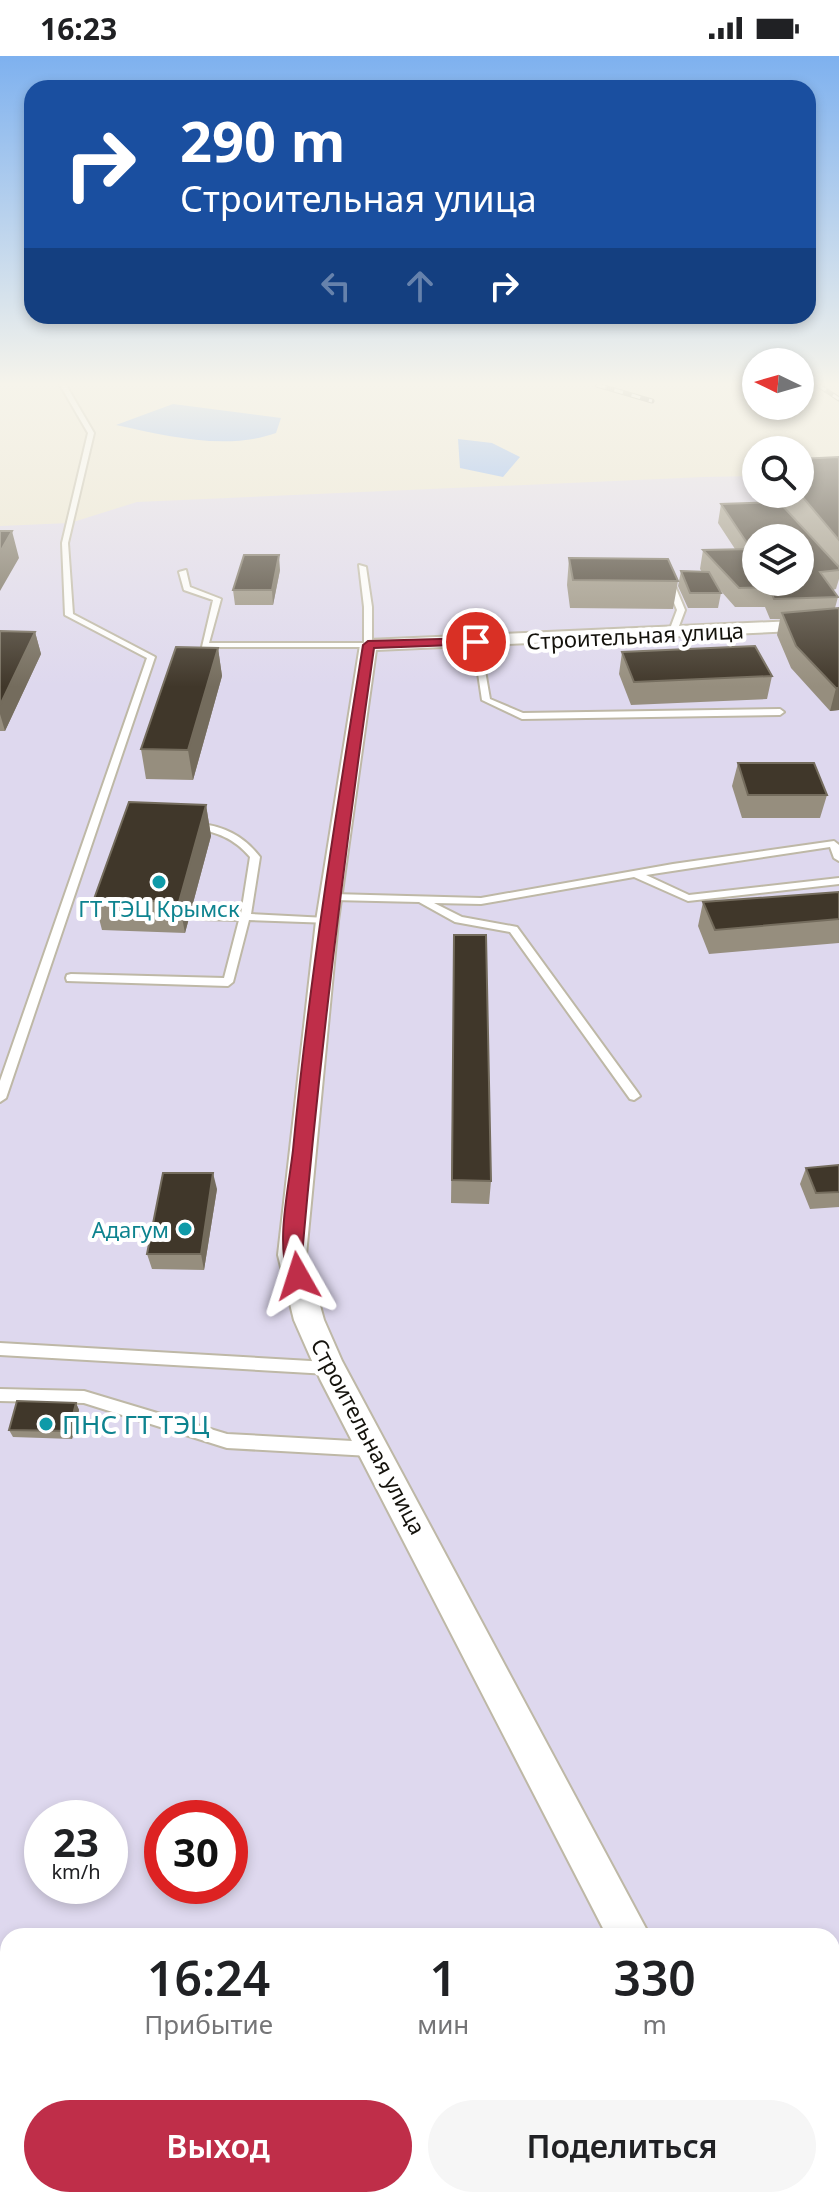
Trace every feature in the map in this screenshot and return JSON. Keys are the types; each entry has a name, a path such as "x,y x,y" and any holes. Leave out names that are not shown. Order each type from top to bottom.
{"street":[{"name":"Строительная улица","path":"625,1928 331,1369 309,1320 292,1255 330,909 368,645 672,634 839,624"}],"lane":[{"path":"0,1098 151,657 69,615 65,543 79,485"},
{"path":"773,508 786,524"},
{"path":"183,572 187,588 217,599 205,645 368,645 368,609 362,567"},
{"path":"653,579 668,579 681,610 672,634"},
{"path":"476,642 486,700 522,716 780,712"},
{"path":"71,978 228,982 245,917 255,857 243,840 213,827 182,825"},
{"path":"200,916 245,917 421,900 481,901 834,844 839,858"},
{"path":"636,874 688,898 839,881"},
{"path":"421,900 459,920 513,929 634,1096"},
{"path":"0,1349 331,1369"},
{"path":"0,1395 84,1397 227,1441 376,1450"}],"shaded area":[{"path":"513,485 742,485 742,508 814,508 814,486 839,485 839,1928 0,1928 0,526 70,523 137,502"}],"building":[{"path":"814,485 839,485 839,540 812,508"},
{"path":"742,503 742,508 785,508 799,524 742,524 742,536 721,504"},
{"path":"0,531 12,531 0,552"},
{"path":"814,540 839,567 839,570 820,572 838,597 774,599 773,596 814,596"},
{"path":"742,549 742,588 739,588 703,550"},
{"path":"244,555 279,555 272,590 233,590"},
{"path":"569,558 668,559 678,581 573,580"},
{"path":"681,571 709,572 721,593 690,593"},
{"path":"839,608 839,688 836,688 796,646 782,613"},
{"path":"0,631 35,632 0,705"},
{"path":"755,646 772,676 634,682 622,652"},
{"path":"176,647 218,648 188,750 141,749"},
{"path":"738,763 814,763 827,795 748,795"},
{"path":"129,802 206,805 179,902 94,899"},
{"path":"839,892 839,919 715,930 703,902"},
{"path":"454,935 486,935 491,1181 452,1180"},
{"path":"839,1165 839,1192 816,1193 806,1168"},
{"name":"Адагум","path":"163,1173 213,1173 201,1254 147,1254"},
{"name":"ПНС ГТ ТЭЦ","path":"17,1401 76,1403 69,1431 9,1430"}],"place":[{"name":"ГТ ТЭЦ Крымск","path":"159,882"},
{"name":"Адагум","path":"185,1229"},
{"name":"ПНС ГТ ТЭЦ","path":"46,1424"}],"route":[{"path":"298,1276 292,1255 296,1191 327,921 333,897 368,645 476,642"}]}
